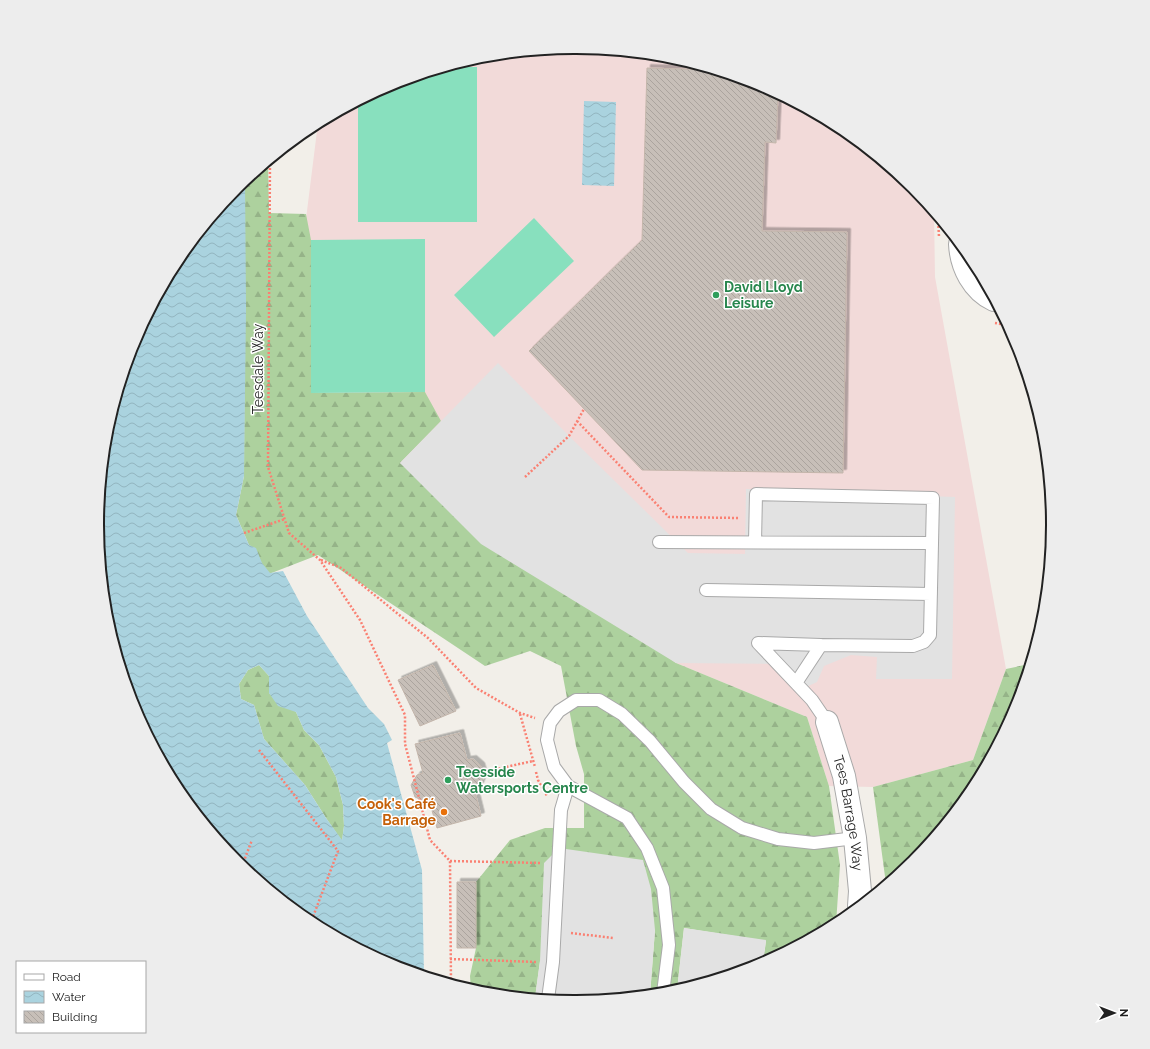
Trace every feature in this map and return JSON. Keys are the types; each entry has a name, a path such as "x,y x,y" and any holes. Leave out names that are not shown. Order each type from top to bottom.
{"street":[{"path":"964,260 968,277 986,297"},
{"name":"Tees Barrage Way","path":"827,722 844,776 855,838 859,899"}],"lane":[{"path":"755,542 756,494 933,498 930,634 924,642 913,646 758,643 812,700 827,722"},
{"path":"659,542 932,543"},
{"path":"706,590 931,594"},
{"path":"796,683 821,645"},
{"path":"664,987 669,945 662,888 647,848 628,818 568,786 554,767 547,740 550,723 559,711 576,700 599,700 622,714 650,741 684,782 711,809 742,828 778,839 814,843 855,838"},
{"path":"549,994 555,931 561,810 568,786"}],"path":[{"name":"Teesdale Way","path":"270,167 268,467 289,533 320,560"},
{"path":"525,477 569,436 584,409"},
{"path":"577,421 668,517 755,518"},
{"path":"244,533 285,519"},
{"path":"320,560 341,568 428,638 476,688 520,713 550,723"},
{"path":"320,560 360,620 405,715 405,744 430,840 450,861 451,978"},
{"path":"259,750 338,851 313,916"},
{"path":"482,772 533,761"},
{"path":"245,859 252,840"},
{"path":"450,861 535,863"},
{"path":"555,931 613,938"},
{"path":"450,959 530,962"}],"shaded area":[{"path":"575,54 606,55 667,63 697,70 755,90 810,117 861,151 908,192 934,220 935,277 1006,669 973,760 873,787 829,786 807,717 676,663 301,462 303,243 317,131 340,117 395,90 453,70 483,63 544,55"},
{"path":"498,363 569,436 688,553 745,554 746,489 955,497 952,679 876,679 877,657 851,655 824,666 817,682 802,689 778,664 676,663 481,544 400,463"},
{"path":"559,848 643,860 651,889 655,930 650,989 606,994 575,995 536,993 540,961 544,863"},
{"path":"684,928 766,940 764,955 726,970 678,983"}],"green space":[{"path":"466,67 477,67 477,222 358,222 358,108 395,90 424,79"},
{"path":"268,168 269,213 306,214 311,240 311,393 425,392 441,421 400,463 676,663 807,717 829,786 840,865 837,916 810,932 764,955 766,941 684,928 678,983 667,986 650,989 655,930 540,961 536,993 471,983 470,976 476,948 476,882 510,840 545,828 584,828 584,774 576,746 561,666 530,651 485,666 318,555 269,574 249,545 236,515 244,476 245,189"},
{"path":"534,218 574,261 494,337 454,295"},
{"path":"425,239 425,392 311,393 311,240"},
{"path":"259,665 269,676 269,693 296,712 304,730 319,745 336,777 343,805 344,826 342,841 305,785 264,739 254,705 241,699 239,684 248,670"},
{"path":"1024,665 1010,705 982,760 966,786 929,835 885,878 873,787 973,760 1006,669"}],"water":[{"path":"584,101 616,102 614,186 582,185"},
{"path":"245,189 246,307 244,476 236,515 249,545 256,548 262,563 270,573 283,571 307,616 368,708 384,724 392,740 387,743 422,870 424,970 395,959 340,932 289,898 242,857 221,835 184,786 153,733 140,705 129,676 121,646 109,586 104,524 109,463 114,433 129,373 153,316 184,263 221,214","holes":["259,665 269,676 269,693 278,706 296,712 304,730 319,745 336,777 343,805 344,826 342,840 305,785 264,739 254,705 241,699 239,684 248,670"]}],"building":[{"name":"David Lloyd Leisure","path":"647,68 697,70 726,79 778,101 776,143 765,142 762,231 847,232 843,473 642,470 529,351 642,240"},
{"path":"433,665 456,711 420,726 398,680"},
{"name":"Teesside Watersports Centre","path":"460,733 467,760 473,759 481,766 484,776 480,786 474,788 481,816 437,828 429,800 424,801 415,797 411,785 417,775 423,773 415,744"},
{"path":"457,882 476,882 476,948 457,948"}],"place":[{"name":"David Lloyd Leisure","path":"716,295"},
{"name":"Teesside Watersports Centre","path":"448,780"},
{"name":"Cook's Café Barrage","path":"444,812"}]}
